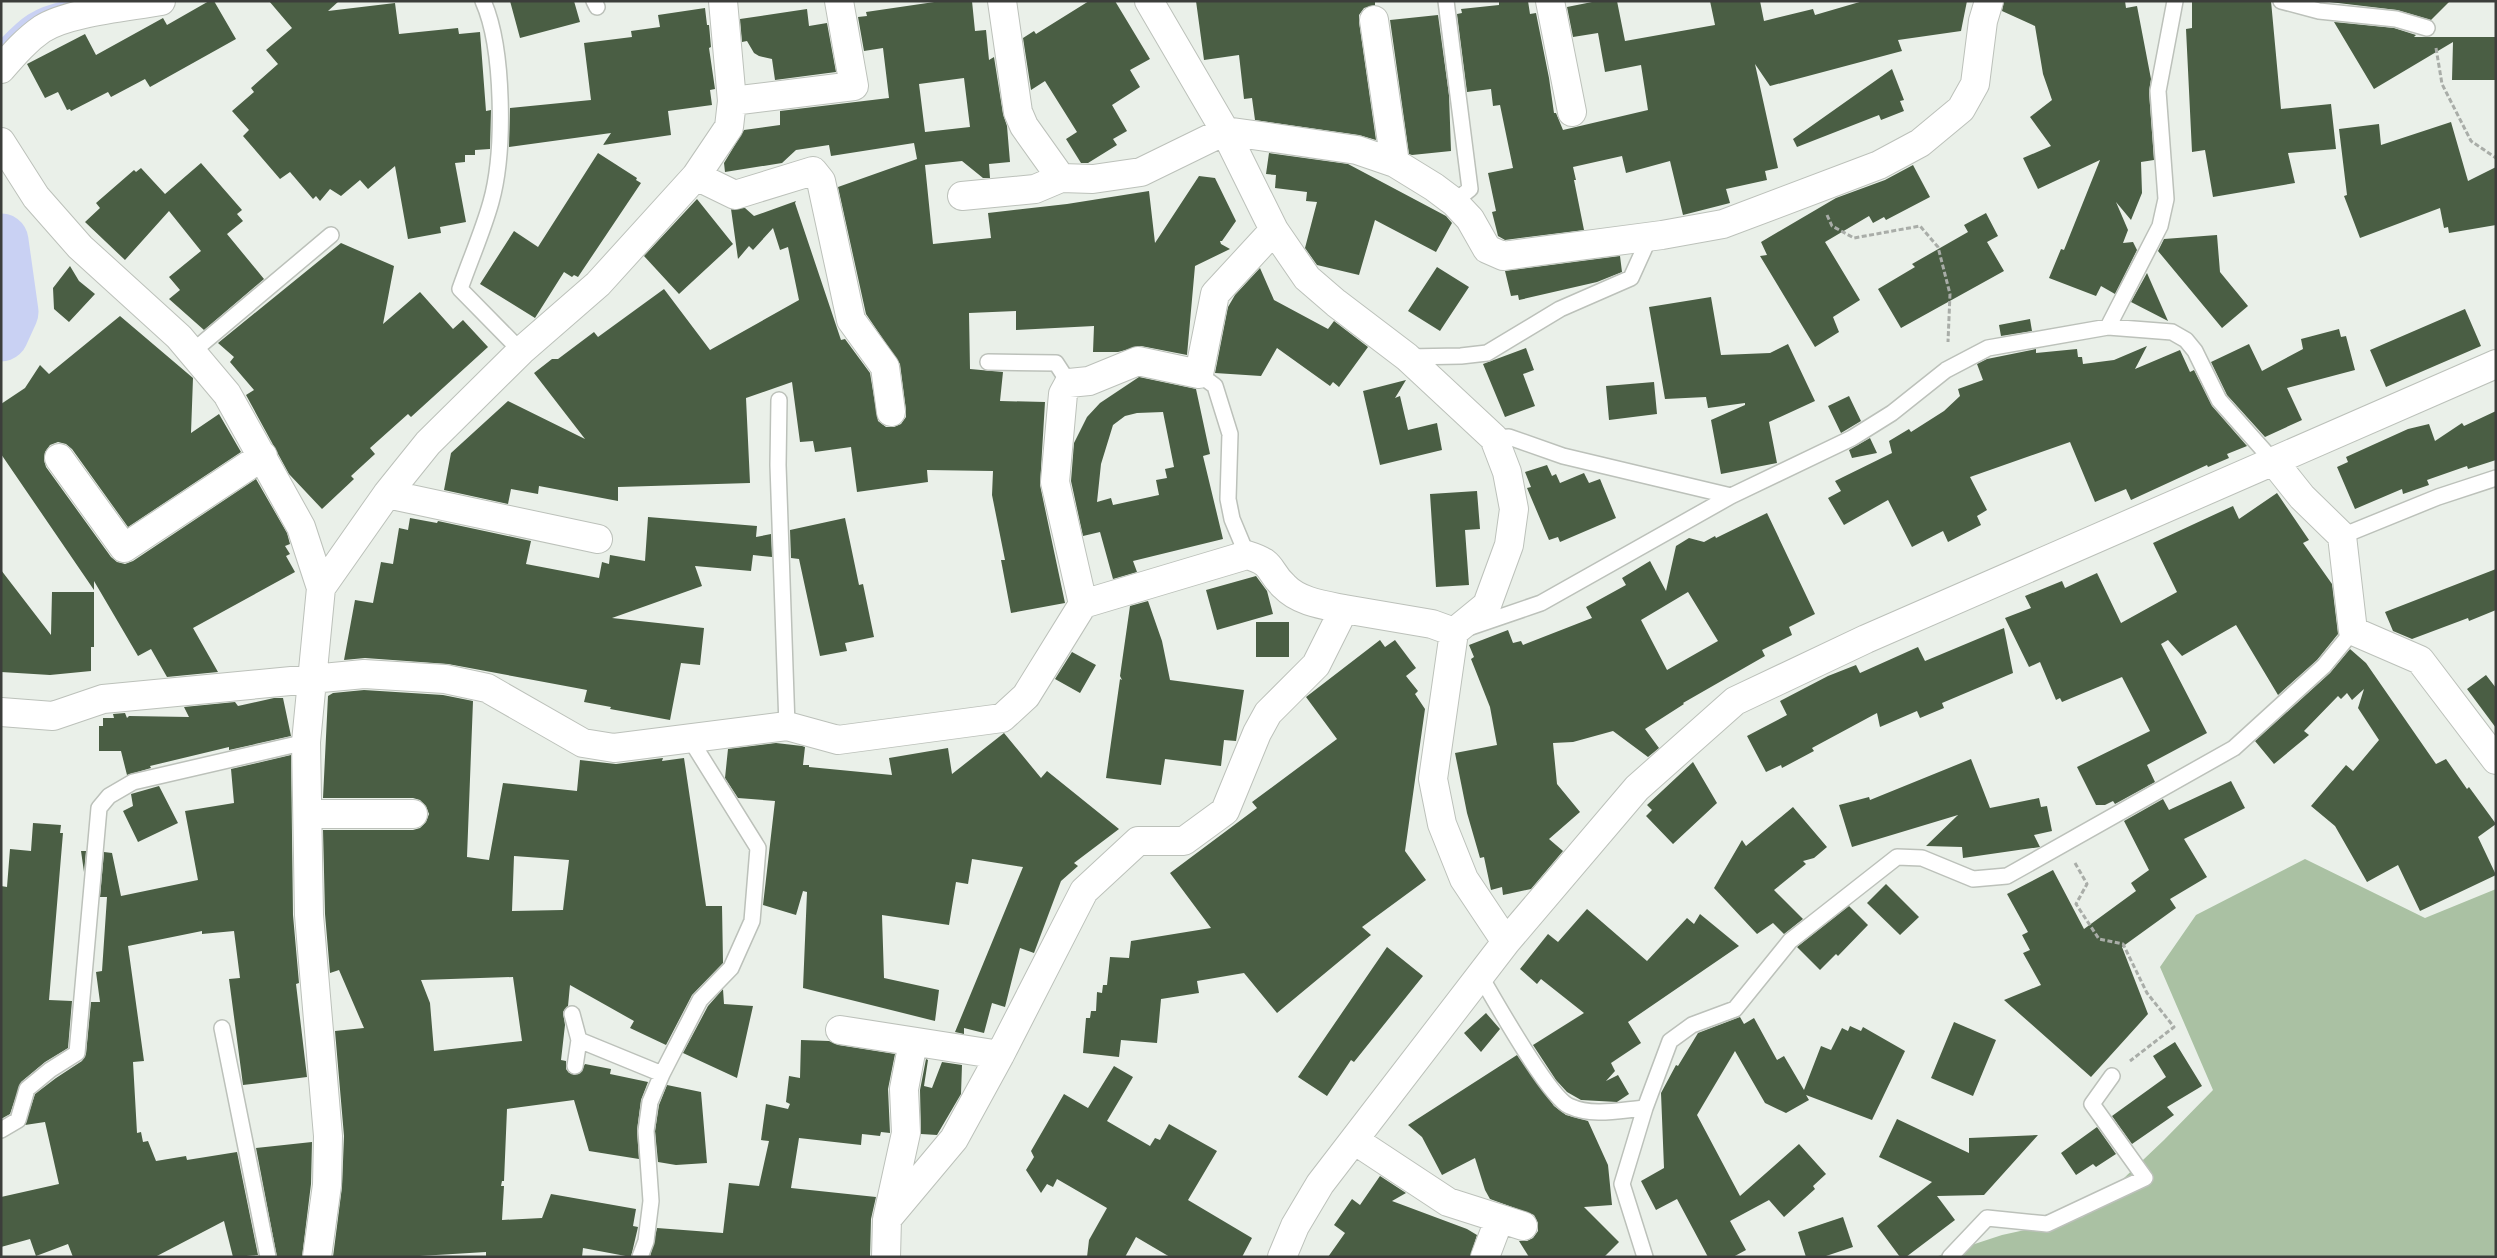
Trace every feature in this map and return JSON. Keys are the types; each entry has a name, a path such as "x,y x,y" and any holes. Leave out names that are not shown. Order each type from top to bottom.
{"street":[{"path":"1,70 21,46 44,28 68,18 161,1"},
{"path":"321,588 387,494 428,443 521,351 598,284 696,176 729,127 732,101 723,1"},
{"path":"732,101 854,86 839,1"},
{"path":"1002,1 1018,112 1024,126 1061,178"},
{"path":"1149,1 1225,131 1274,230 1307,278 1336,304 1407,358 1494,438 1507,472 1514,509 1509,545 1487,605 1454,632 1433,779 1442,824 1464,879 1506,942"},
{"path":"1550,1 1572,112"},
{"path":"962,196 1036,189 1061,178 1093,179 1141,172 1225,131 1357,150 1395,163 1454,202 1470,218 1486,249 1503,256 1723,224 1879,165 1920,143 1961,109 1975,84 1983,21 1989,1"},
{"path":"1374,20 1395,163"},
{"path":"1,142 36,197 80,247 179,337 227,394 301,527 321,588 306,742 309,915 328,1136 328,1185 317,1257"},
{"path":"696,176 736,195 813,171 821,181 851,320 885,367 891,412"},
{"path":"1084,604 1055,482 1063,394 1070,383 1089,382 1138,361 1199,374 1215,294 1274,230"},
{"path":"1282,1257 1295,1226 1320,1184 1481,977 1506,942 1637,788 1735,701 1866,638 2496,364"},
{"path":"59,458 124,548 263,456"},
{"path":"2274,462 2302,497 2342,536 2353,631 2420,660 2496,760"},
{"path":"387,494 598,539"},
{"path":"1,712 53,716 102,699 364,674 445,679 487,688 583,743 614,748 787,726 838,740 1002,718 1026,696 1084,604 1248,555 1265,560 1284,587 1308,601 1344,610 1432,624 1454,632"},
{"path":"887,1219 954,1139 1000,1055 1084,892 1138,841 1184,841 1225,811 1257,732 1268,713 1316,665 1344,610"},
{"path":"308,814 412,814"},
{"path":"840,1030 1000,1055"},
{"path":"886,1257 887,1219 906,1133 904,1090 913,1042"},
{"path":"1354,1140 1448,1202 1511,1223 1485,1257"}],"lane":[{"path":"483,1 497,48 501,132 491,201 460,289 521,351"},
{"path":"1446,1 1470,188 1454,202"},
{"path":"2108,328 2160,226 2166,199 2158,91 2175,1"},
{"path":"2281,1 2319,11 2396,19 2428,28"},
{"path":"192,352 331,235"},
{"path":"1407,358 1461,356 1487,352 1560,309 1631,278 1650,236"},
{"path":"1454,632 1540,603 1731,496 1852,438 1892,413 1946,370 1988,348 2108,328 2172,332 2186,340 2195,351 2219,400 2274,462"},
{"path":"988,362 1056,363 1070,383"},
{"path":"1199,374 1215,386 1230,434 1228,499 1232,519 1248,555"},
{"path":"779,400 779,502 787,726"},
{"path":"1494,438 1509,437 1563,456 1731,496"},
{"path":"2342,536 2438,497 2496,478"},
{"path":"1646,1257 1622,1184 1645,1108 1670,1041 1692,1024 1735,1009 1790,941 1897,857 1922,858 1974,879 2007,876 2234,748 2324,666 2353,631"},
{"path":"640,1257 646,1241 651,1201 646,1131 650,1102 662,1074 700,1000 731,968 752,921 758,848 690,739"},
{"path":"1,1130 18,1120 27,1089 50,1070 77,1053 99,808 109,796 133,782 306,742"},
{"path":"1481,977 1550,1088 1568,1106 1592,1113 1645,1108"},
{"path":"572,1014 579,1040 575,1066"},
{"path":"222,1028 268,1257"},
{"path":"579,1040 662,1074"},
{"path":"1950,1257 1987,1218 2047,1224 2144,1178 2092,1104 2112,1076"}],"path":[{"path":"2428,28 2434,36 2442,84 2471,140 2496,158"},
{"path":"1814,189 1832,226 1854,238 1920,226 1938,248 1950,294 1948,350"},
{"path":"2063,844 2087,884 2076,904 2086,923 2099,939 2123,944 2147,993 2174,1027 2112,1076"}],"green space":[{"path":"2305,859 2425,918 2496,889 2496,1257 1935,1257 2002,1235 2083,1217 2164,1140 2213,1090 2160,967 2196,915"}],"building":[{"path":"209,1 214,1 236,39 150,87 145,79 111,97 108,92 71,111 70,109 67,110 58,92 45,98 27,64 85,34 96,55 163,18 167,25"},
{"path":"269,1 339,1 328,11 395,3 399,34 458,28 459,34 480,32 486,111 491,110 490,149 475,150 475,155 465,155 465,162 455,163 466,222 440,227 441,233 408,239 395,166 368,189 360,180 341,196 330,189 320,201 316,196 313,199 290,172 280,179 243,136 249,130 232,111 254,92 251,88 278,64 266,50 292,28"},
{"path":"510,1 574,1 580,22 520,38"},
{"path":"941,1 972,1 975,31 986,30 989,60 994,57 1003,114 1007,126 1010,162 989,164 990,178 983,178 962,161 925,165 933,244 991,238 988,213 1067,204 1149,191 1155,243 1199,176 1215,178 1236,221 1222,241 1220,241 1221,244 1230,249 1195,266 1187,355 1141,346 1118,352 1093,352 1094,326 1016,330 1016,311 969,313 970,369 1003,372 1000,401 1045,402 1040,485 1065,603 1011,613 1001,560 1005,560 992,495 993,471 927,470 928,482 857,492 851,447 815,452 813,441 800,442 792,382 746,398 750,483 618,487 618,501 539,486 538,494 511,489 508,504 444,490 451,453 508,401 585,439 534,373 552,359 558,359 594,332 598,337 664,289 710,350 799,300 788,247 780,250 773,228 753,250 749,246 738,259 731,209 745,208 754,216 796,201 795,203 841,340 845,339 870,373 878,421 886,427 894,427 901,424 906,417 906,410 900,364 866,314 838,187 917,159 914,143 831,156 829,145 796,150 782,163 725,172 724,163 744,130 780,125 780,111 889,98 883,48 864,51 858,17 867,16 866,12","holes":["964,78 970,127 925,132 919,84"]},
{"path":"1089,1 1115,1 1150,59 1130,70 1140,87 1112,105 1127,131 1113,139 1117,145 1088,163 1081,163 1066,139 1077,132 1045,81 1031,90 1023,38 1034,31 1036,34"},
{"path":"1196,1 1375,1 1375,5 1364,8 1359,15 1359,22 1376,140 1359,135 1255,120 1252,98 1244,99 1239,55 1204,60"},
{"path":"1499,1 1528,1 1530,14 1536,13 1554,113 1556,113 1563,130 1648,110 1641,65 1605,72 1598,33 1573,37 1567,7 1597,1 1617,1 1625,41 1715,25 1710,1 1760,1 1764,21 1813,9 1815,15 1863,1 1967,1 1961,31 1898,40 1902,51 1770,86 1755,64 1778,168 1765,171 1767,180 1726,189 1730,203 1683,215 1670,161 1626,173 1622,156 1573,167 1584,230 1505,240 1498,236 1492,212 1496,211 1488,173 1513,168 1500,105 1493,106 1491,89 1467,92 1457,14 1462,13 1461,9 1499,5"},
{"path":"2004,1 2125,1 2126,8 2137,6 2151,79 2149,92 2154,160 2141,162 2142,193 2131,220 2116,202 2128,230 2123,243 2133,242 2137,250 2115,294 2101,286 2096,296 2049,278 2061,249 2064,250 2100,160 2038,189 2023,158 2051,146 2030,117 2052,100 2043,74 2035,26 2002,11"},
{"path":"2192,1 2271,1 2281,109 2331,104 2336,149 2288,153 2295,183 2213,197 2205,150 2192,152 2186,29 2192,28"},
{"path":"2321,1 2450,1 2431,20 2397,10"},
{"path":"705,8 707,25 709,25 711,47 709,48 715,89 710,90 712,105 668,111 671,135 603,145 611,133 509,147 510,108 591,100 584,43 632,37 631,31 660,27 658,15"},
{"path":"807,9 809,26 827,23 836,72 775,80 772,59 759,56 754,53 747,41 742,42 740,19"},
{"path":"1438,15 1449,95 1451,151 1412,155 1409,154 1390,20"},
{"path":"2334,22 2394,28 2416,35 2414,37 2496,37 2496,80 2452,80 2453,42 2374,89"},
{"path":"1892,69 1904,100 1900,101 1904,111 1881,120 1879,115 1797,147 1793,139"},
{"path":"2451,122 2468,181 2496,167 2496,225 2449,233 2448,227 2444,228 2440,208 2360,238 2344,196 2347,195 2339,129 2379,124 2381,145"},
{"path":"598,153 637,178 636,180 641,183 578,277 574,275 572,277 564,272 535,318 480,284 514,231 538,247"},
{"path":"1269,153 1348,164 1446,216 1452,223 1436,252 1375,220 1359,275 1317,265 1305,248 1317,202 1306,201 1307,192 1275,188 1276,175 1266,174"},
{"path":"201,163 242,210 237,214 243,221 227,234 264,279 204,330 169,299 180,290 169,277 201,251 169,211 125,260 85,222 100,208 96,203 134,170 136,172 141,168 165,194"},
{"path":"1913,165 1930,197 1886,220 1884,217 1873,223 1869,216 1825,242 1860,300 1833,317 1839,332 1815,347 1760,256 1767,255 1761,242 1836,198 1885,180"},
{"path":"697,199 733,244 679,294 644,256"},
{"path":"1986,213 1998,236 1987,242 2004,271 1901,328 1878,289 1915,267 1912,264 1968,232 1964,225"},
{"path":"2217,235 2220,272 2248,306 2222,328 2158,251 2164,239"},
{"path":"341,243 394,266 383,324 420,292 453,329 463,320 488,347 411,417 408,414 370,448 375,454 351,476 354,479 322,509 289,474 246,395 254,390 230,362 234,357 218,343"},
{"path":"1620,256 1622,272 1597,282 1519,300 1518,295 1511,296 1505,271"},
{"path":"70,266 79,281 95,294 69,322 54,309 53,288"},
{"path":"1437,267 1469,287 1440,331 1408,311"},
{"path":"1260,268 1274,300 1328,329 1334,321 1368,347 1339,387 1333,382 1330,386 1277,348 1261,376 1215,373 1228,307 1235,295"},
{"path":"2147,273 2168,321 2131,302"},
{"path":"1711,297 1721,355 1770,353 1788,344 1815,401 1769,422 1777,463 1721,474 1711,420 1745,405 1745,403 1708,408 1706,397 1665,399 1649,307"},
{"path":"2465,309 2481,346 2386,387 2370,350"},
{"path":"120,316 193,378 191,433 219,414 241,452 128,527 72,449 66,444 58,442 50,445 45,452 44,460 46,467 111,557 117,562 125,564 133,561 256,479 287,533 290,544 285,546 290,554 286,556 295,572 193,628 218,672 167,677 151,649 138,656 94,581 94,590 1,454 1,404 25,388 40,365 49,374"},
{"path":"2030,319 2032,331 2001,336 1999,325"},
{"path":"2339,329 2341,337 2346,336 2355,370 2287,388 2302,420 2265,437 2227,395 2211,362 2249,344 2262,371 2303,349 2301,339"},
{"path":"2147,346 2135,369 2180,350 2190,372 2194,370 2212,406 2247,446 2227,454 2229,458 2208,467 2207,465 2131,500 2126,489 2095,502 2070,442 1970,477 1987,510 1977,516 1981,525 1948,542 1943,531 1912,547 1888,500 1844,525 1828,498 1841,491 1835,481 1892,453 1889,441 1909,429 1911,432 1944,411 1960,396 1958,389 1983,380 1977,364 1987,359 2036,349 2036,353 2077,349 2078,357 2082,357 2083,364 2114,360"},
{"path":"1526,348 1534,370 1523,374 1535,406 1505,417 1483,364"},
{"path":"1139,377 1196,389 1210,454 1203,456 1223,539 1133,561 1137,572 1113,579 1100,532 1083,536 1071,481 1074,443 1087,417 1100,403","holes":["1163,412 1174,467 1165,469 1167,478 1156,480 1159,495 1113,505 1111,498 1097,502 1101,464 1113,425 1125,416 1137,413"]},
{"path":"1406,380 1395,398 1400,396 1408,430 1437,423 1442,450 1380,465 1363,391"},
{"path":"1654,382 1657,414 1609,420 1606,386"},
{"path":"1849,396 1861,421 1841,433 1828,406"},
{"path":"2496,411 2496,460 2468,469 2467,466 2427,480 2429,485 2403,494 2402,489 2355,509 2337,467 2348,462 2346,457 2408,429 2429,424 2435,441 2462,423 2464,426"},
{"path":"1870,438 1877,453 1852,458 1849,450"},
{"path":"1547,465 1552,476 1556,474 1560,483 1584,473 1589,483 1600,479 1616,518 1560,542 1558,537 1549,540 1527,488 1531,487 1525,472"},
{"path":"1477,491 1480,529 1465,530 1469,585 1436,587 1430,494"},
{"path":"2277,493 2309,540 2303,543 2332,584 2338,634 2317,660 2278,695 2236,625 2182,656 2168,640 2161,644 2207,733 2147,765 2155,782 2115,804 2113,801 2105,805 2096,805 2077,767 2150,731 2122,677 2062,702 2060,698 2056,700 2040,662 2029,667 2005,618 2031,608 2025,596 2062,581 2065,588 2097,573 2121,623 2177,592 2153,543 2233,506 2239,519"},
{"path":"1767,513 1815,614 1789,627 1792,635 1762,650 1765,656 1683,703 1645,729 1659,748 1648,757 1613,731 1573,742 1553,743 1557,784 1580,812 1549,839 1563,851 1531,889 1503,895 1502,887 1491,890 1484,857 1480,858 1467,813 1455,753 1497,745 1490,707 1471,659 1474,657 1469,645 1508,630 1513,643 1521,641 1523,645 1592,618 1586,607 1626,585 1622,578 1650,561 1666,591 1676,546 1689,538 1704,542 1715,536 1716,538","holes":["1688,592 1718,641 1667,670 1641,620"]},
{"path":"648,517 757,526 756,537 771,534 772,557 753,555 751,571 695,566 702,586 612,618 704,628 700,665 681,663 670,720 610,709 611,707 584,702 587,690 448,664 365,658 344,660 355,600 373,603 381,562 393,564 399,528 408,530 410,518 437,523 438,521 531,541 526,564 599,578 602,562 609,564 610,555 645,561"},
{"path":"845,518 859,585 863,584 874,637 845,643 847,651 820,656 799,559 791,558 790,530"},
{"path":"2496,569 2496,610 2469,621 2468,618 2412,639 2393,631 2385,612"},
{"path":"1,570 51,635 52,592 94,592 94,647 91,647 91,671 50,675 1,672"},
{"path":"1256,576 1267,591 1273,614 1217,630 1206,590"},
{"path":"1148,601 1162,641 1170,680 1244,690 1236,741 1224,740 1221,766 1165,759 1161,785 1106,778 1120,679 1122,680 1120,676 1130,606"},
{"path":"1256,622 1289,622 1289,657 1256,657"},
{"path":"2004,628 2013,673 1942,703 1944,708 1920,718 1917,711 1880,727 1877,713 1812,748 1814,751 1782,768 1781,765 1766,772 1747,736 1787,715 1780,701 1828,676 1856,665 1860,673 1918,647 1925,661"},
{"path":"1380,640 1385,647 1395,640 1416,668 1406,676 1418,691 1415,694 1425,709 1405,851 1426,880 1362,927 1371,935 1277,1013 1244,973 1197,981 1199,993 1161,999 1157,1043 1121,1040 1119,1057 1083,1053 1086,1018 1090,1018 1091,1011 1096,1011 1097,992 1102,993 1103,985 1107,985 1110,957 1129,958 1131,941 1211,928 1170,873 1257,808 1252,802 1337,739 1306,697"},
{"path":"2350,649 2366,663 2436,764 2446,759 2467,789 2469,787 2496,824 2478,837 2496,875 2420,911 2398,865 2367,882 2335,826 2311,806 2346,765 2353,771 2379,740 2358,708 2364,689 2352,700 2347,693 2341,699 2338,696 2304,731 2309,735 2274,764 2255,741 2330,673"},
{"path":"1072,652 1096,665 1080,693 1055,679"},
{"path":"2486,675 2496,688 2496,728 2467,689"},
{"path":"364,690 443,695 473,701 467,857 489,860 503,783 577,791 580,760 616,764 663,758 662,761 684,758 706,906 722,906 723,963 692,995 666,1045 630,1028 634,1021 570,985 568,1006 563,1012 565,1025 561,1060 566,1061 566,1069 569,1073 579,1074 585,1064 611,1069 610,1074 648,1082 641,1100 637,1130 639,1159 589,1151 574,1100 507,1109 504,1181 502,1181 501,1186 504,1186 502,1220 542,1218 551,1194 636,1209 633,1226 638,1227 631,1257 583,1248 582,1257 486,1257 486,1252 403,1257 333,1257 342,1187 344,1136 335,1031 364,1028 339,970 330,973 325,914 323,830 413,830 420,828 426,822 429,814 426,806 420,800 413,798 323,798 328,696 333,693","holes":["514,856 569,860 563,910 512,911","513,977 522,1041 434,1051 430,1003 421,980"]},
{"path":"274,698 283,698 291,736 229,750 229,747 150,766 151,768 127,775 121,751 99,751 99,726 103,726 103,718 114,718 113,714 125,713 127,718 129,716 189,717 184,707 235,702 238,706"},
{"path":"1004,733 1041,778 1047,771 1119,829 1074,863 1078,866 1061,881 1034,953 1020,948 1005,1007 992,1003 984,1033 964,1028 964,1034 955,1032 1023,867 972,859 968,884 956,882 949,925 882,915 884,978 939,990 935,1021 803,988 807,892 803,891 796,915 763,905 775,801 738,798 725,778 728,749 776,743 802,746 805,747 803,765 809,765 809,767 892,775 889,758 948,748 952,774"},
{"path":"291,755 293,915 299,983 296,984 307,1077 243,1085 229,979 240,978 234,931 202,934 202,931 128,946 144,1061 133,1062 137,1133 141,1132 143,1142 148,1141 156,1161 186,1156 187,1160 237,1152 258,1255 233,1257 224,1221 155,1257 73,1257 68,1244 36,1256 30,1239 1,1247 1,1197 59,1184 45,1122 25,1125 35,1094 82,1061 86,1054 91,1002 100,1002 96,972 102,971 107,897 100,897 104,852 112,853 121,896 198,880 185,811 234,803 231,769"},
{"path":"1971,759 1990,808 2039,798 2041,807 2047,806 2052,831 2034,835 2040,847 1963,858 1962,847 1926,846 1958,815 1852,847 1839,805 1869,797 1870,800"},
{"path":"1693,762 1717,803 1673,844 1646,816 1652,810 1647,805"},
{"path":"2231,781 2245,808 2184,839 2207,877 2170,899 2176,908 2122,947 2148,1014 2091,1077 2004,1000 2041,985 2023,953 2030,950 2022,935 2028,932 2007,894 2053,870 2084,929 2136,891 2131,883 2149,870 2124,821 2163,799 2169,810"},
{"path":"159,786 178,823 138,842 123,811 133,806 131,794"},
{"path":"1793,807 1827,847 1814,858 1803,861 1806,864 1774,890 1803,919 1784,934 1773,923 1757,934 1714,888 1742,840 1746,846"},
{"path":"33,823 61,825 60,833 63,833 49,1000 72,1001 68,1048 45,1062 21,1082 10,1114 1,1119 1,886 7,887 10,849 31,851"},
{"path":"81,851 86,851 84,872"},
{"path":"1886,884 1919,917 1900,935 1867,903"},
{"path":"1849,906 1868,925 1838,956 1836,954 1820,970 1797,947"},
{"path":"1587,909 1647,961 1687,918 1694,924 1700,914 1739,946 1628,1022 1641,1043 1611,1063 1615,1071 1606,1081 1618,1075 1629,1094 1617,1102 1581,1100 1567,1092 1556,1080 1533,1045 1584,1013 1541,979 1537,984 1520,969 1548,934 1558,942"},
{"path":"1387,947 1423,976 1354,1062 1351,1060 1327,1096 1298,1077"},
{"path":"723,989 724,1004 753,1006 737,1078 683,1053 708,1006"},
{"path":"1486,1013 1500,1029 1481,1052 1464,1033"},
{"path":"1740,1017 1744,1024 1754,1018 1777,1060 1784,1056 1804,1090 1821,1046 1831,1050 1842,1028 1848,1031 1850,1026 1861,1031 1863,1027 1905,1051 1872,1120 1806,1095 1809,1100 1786,1113 1765,1103 1735,1051 1697,1115 1740,1196 1799,1144 1826,1174 1813,1186 1815,1189 1784,1217 1769,1200 1730,1221 1746,1250 1733,1257 1708,1257 1677,1199 1656,1210 1641,1181 1664,1168 1661,1093 1676,1065 1678,1066 1698,1033"},
{"path":"1954,1022 1996,1040 1973,1096 1931,1078"},
{"path":"801,1040 829,1041 838,1045 895,1054 888,1089 890,1133 881,1132 880,1136 862,1134 861,1145 799,1138 791,1188 876,1197 871,1219 870,1257 650,1257 657,1228 723,1233 729,1183 759,1186 769,1141 761,1140 766,1104 788,1109 790,1104 786,1102 789,1076 800,1078"},
{"path":"2175,1042 2202,1086 2167,1107 2174,1115 2132,1144 2112,1116 2166,1077 2153,1056"},
{"path":"1517,1055 1554,1106 1566,1115 1588,1121 1608,1165 1612,1205 1584,1207 1619,1242 1604,1257 1529,1257 1519,1241 1527,1241 1533,1238 1538,1231 1538,1223 1534,1215 1490,1199 1485,1190 1475,1158 1442,1175 1422,1137 1408,1125"},
{"path":"926,1059 928,1060 924,1086 932,1088 942,1062 962,1065 961,1094 937,1135 921,1134 920,1090"},
{"path":"1114,1066 1133,1077 1107,1121 1150,1146 1155,1138 1160,1140 1169,1124 1217,1151 1188,1200 1252,1238 1242,1257 1170,1257 1136,1237 1125,1257 1087,1257 1089,1240 1107,1208 1057,1179 1053,1187 1047,1184 1041,1193 1026,1170 1034,1157 1031,1151 1064,1094 1088,1108"},
{"path":"667,1085 701,1092 707,1163 676,1165 658,1162 655,1131 659,1105"},
{"path":"1897,1119 1969,1153 1969,1138 2038,1135 1984,1195 1937,1196 1955,1220 1906,1257 1900,1257 1877,1226 1932,1182 1879,1157"},
{"path":"2097,1127 2116,1154 2096,1167 2093,1164 2076,1175 2061,1153"},
{"path":"312,1142 311,1184 302,1257 277,1257 256,1148"},
{"path":"1380,1176 1406,1193 1392,1201 1467,1229 1477,1235 1470,1257 1328,1257 1345,1233 1334,1225 1352,1199 1360,1205"},
{"path":"1843,1217 1853,1247 1823,1257 1806,1257 1798,1232"}],"waterway":[{"path":"1,45 23,24 38,14 67,5"},
{"path":"1,241 11,312 1,334"}]}
